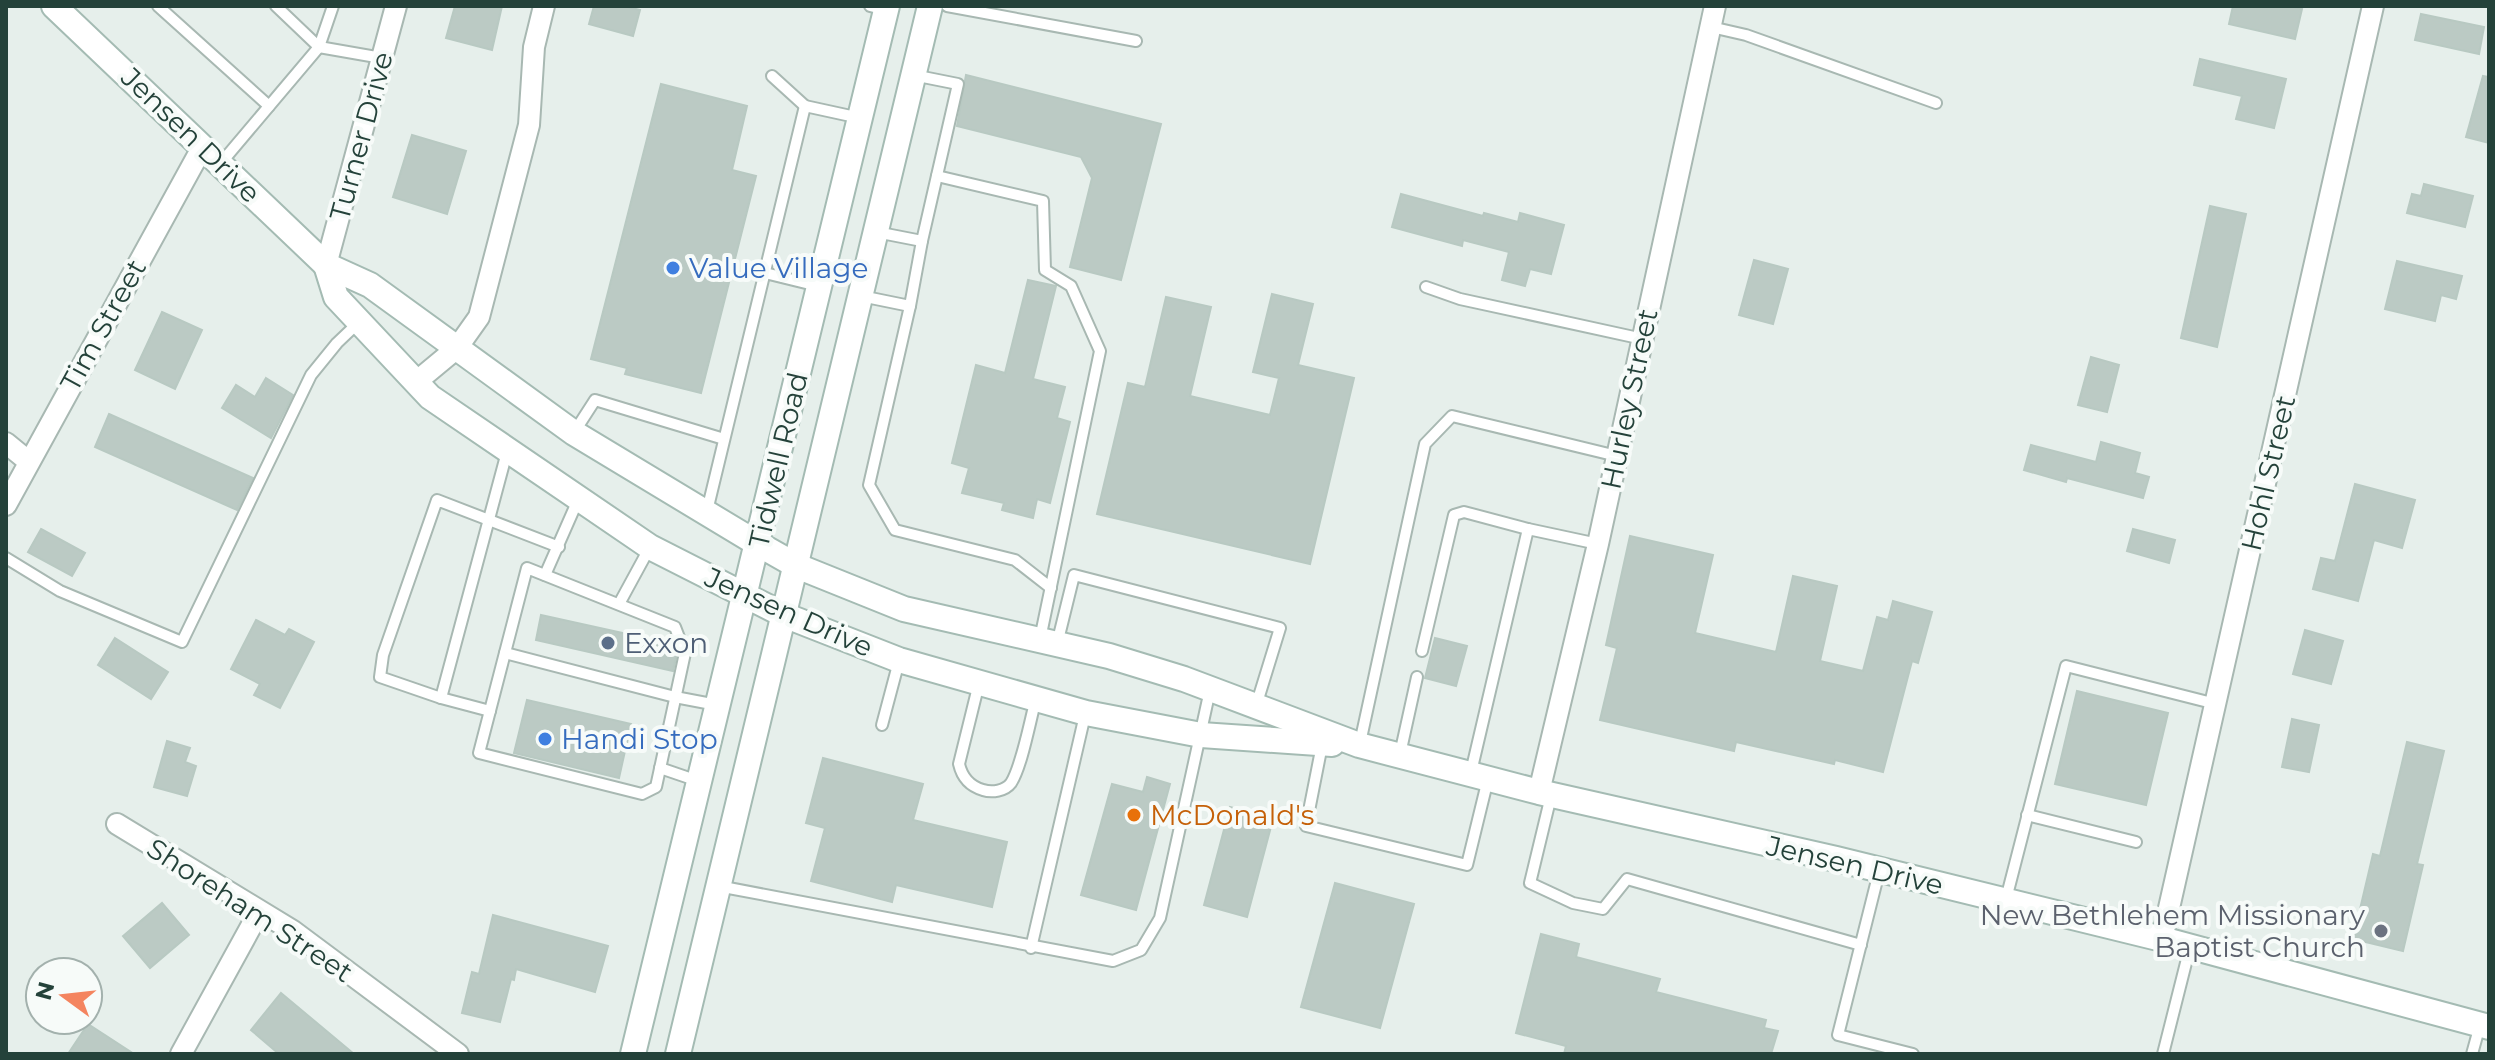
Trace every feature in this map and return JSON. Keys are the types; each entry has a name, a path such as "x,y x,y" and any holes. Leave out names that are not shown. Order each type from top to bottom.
{"main road":[{"name":"Jensen Drive","path":"54,6 326,265 370,285 574,433 797,566 904,609 1109,656 1184,679 1359,745 1545,793 2162,939 2485,1026"},
{"name":"Tidwell Road","path":"678,1054 930,6"},
{"name":"Tidwell Road","path":"633,1054 863,108 881,7"},
{"path":"863,108 906,106"},
{"name":"Jensen Drive","path":"326,265 336,297 430,397 650,547 784,615 899,660 1086,713 1201,735 1359,745"},
{"path":"820,286 861,296"}],"street":[{"name":"Turner Drive","path":"326,265 396,6"},
{"path":"416,382 457,348 479,317 529,125 534,47 544,6"},
{"name":"Hurley Street","path":"1545,793 1715,6"},
{"name":"Hohl Street","path":"2162,939 2373,6"},
{"name":"Tim Street","path":"6,505 203,146"},
{"path":"6,443 28,461"},
{"name":"Shoreham Street","path":"117,824 293,931 458,1054"},
{"path":"181,1054 259,912"}],"lane":[{"path":"158,6 269,106"},
{"path":"276,6 319,47 382,58"},
{"path":"221,163 319,47 333,6"},
{"path":"947,6 1136,41"},
{"path":"1711,27 1746,35 1936,103"},
{"path":"913,75 958,84 869,485 895,530 1015,560 1051,588"},
{"path":"772,76 805,106 863,108"},
{"path":"706,513 805,106"},
{"path":"937,176 1043,201 1045,270 1071,286 1100,351 1051,588 1048,642"},
{"path":"876,232 922,241"},
{"path":"765,273 820,286"},
{"path":"1426,287 1460,299 1643,339"},
{"path":"861,296 910,306"},
{"path":"6,558 60,591 182,642 311,375 337,343 360,322"},
{"path":"574,433 595,400 724,439"},
{"path":"1359,745 1425,444 1452,416 1617,456"},
{"path":"441,698 508,450"},
{"path":"545,575 579,499"},
{"path":"490,711 380,677 383,655 437,500 559,547"},
{"path":"1422,651 1454,515 1464,512 1598,544"},
{"path":"1322,743 1306,826 1467,865 1480,776 1528,529"},
{"path":"619,604 650,547"},
{"path":"527,568 545,575 675,627 685,653 656,787 642,794 479,753 527,568"},
{"path":"1048,642 1074,575 1280,628 1256,708"},
{"path":"505,653 719,706"},
{"path":"882,725 899,660"},
{"path":"2006,901 2066,666 2216,704"},
{"path":"1400,756 1417,677"},
{"path":"979,683 959,764 962,776 973,786 986,791 1000,791 1009,786 1036,699"},
{"path":"718,886 1031,948 1113,961 1141,950 1160,918 1210,690"},
{"path":"1031,948 1086,713"},
{"path":"660,768 700,782"},
{"path":"1545,793 1530,883 1573,903 1603,909 1627,879 1861,945"},
{"path":"2027,815 2136,842"},
{"path":"1880,870 1838,1035 1913,1054"},
{"path":"2163,1054 2190,947"},
{"path":"2472,1054 2485,1026"}],"building":[{"path":"455,6 502,6 492,50 446,38"},
{"path":"594,6 624,6 640,10 633,36 589,24"},
{"path":"2233,6 2291,6 2302,9 2295,39 2229,24"},
{"path":"2421,14 2484,27 2479,54 2415,40"},
{"path":"2200,59 2286,79 2274,128 2236,119 2242,96 2194,85"},
{"path":"966,75 1161,124 1121,280 1070,267 1092,178 1081,157 957,126"},
{"path":"2483,76 2489,77 2489,143 2466,137"},
{"name":"Value Village","path":"661,84 747,106 732,170 756,176 701,393 625,374 627,368 591,359"},
{"path":"412,135 466,151 447,214 393,197"},
{"path":"2424,184 2473,196 2465,227 2407,213 2412,194 2421,196"},
{"path":"1401,194 1483,216 1484,213 1518,222 1520,213 1564,225 1551,274 1530,269 1525,286 1502,280 1509,252 1463,240 1462,246 1392,227"},
{"path":"2210,206 2246,214 2217,347 2181,338"},
{"path":"1754,260 1788,269 1773,324 1739,315"},
{"path":"2397,261 2462,276 2456,299 2441,295 2435,321 2385,309"},
{"path":"1028,280 1056,286 1033,379 1065,387 1057,418 1070,422 1050,503 1037,499 1033,518 1002,510 1004,503 962,493 969,468 952,463 976,365 1005,373"},
{"path":"1272,294 1313,304 1298,365 1354,378 1310,564 1097,514 1128,383 1145,387 1166,297 1211,307 1190,396 1270,415 1279,378 1253,372"},
{"path":"162,312 202,330 175,389 135,370"},
{"path":"2091,357 2119,365 2107,412 2078,405"},
{"path":"266,378 293,395 271,438 222,408 236,385 255,397"},
{"path":"109,414 253,478 237,510 95,447"},
{"path":"2101,442 2140,453 2135,473 2149,477 2143,498 2024,470 2031,445 2096,462"},
{"path":"2355,484 2415,500 2402,548 2374,540 2358,601 2313,589 2321,558 2335,561"},
{"path":"41,529 85,553 72,576 28,552"},
{"path":"2133,529 2175,540 2169,563 2127,551"},
{"path":"1630,536 1713,555 1695,633 1776,652 1793,576 1837,586 1820,661 1863,671 1877,617 1888,620 1893,601 1932,612 1918,663 1912,661 1883,772 1736,742 1734,751 1600,720 1617,648 1606,645"},
{"name":"Exxon","path":"541,615 673,644 677,654 673,671 536,640"},
{"path":"256,620 285,635 289,629 314,642 280,708 254,695 260,684 231,669"},
{"path":"2305,630 2343,641 2331,684 2293,674"},
{"path":"115,638 168,672 151,699 98,665"},
{"path":"1435,638 1467,646 1456,686 1425,678"},
{"path":"2077,691 2168,713 2146,805 2055,784"},
{"path":"527,700 631,724 619,778 514,753"},
{"path":"2292,719 2319,725 2309,772 2282,767"},
{"path":"167,741 190,748 185,762 196,766 187,796 154,787"},
{"path":"2407,742 2444,751 2417,864 2423,865 2403,951 2353,939 2373,854 2380,856"},
{"path":"823,758 923,784 913,820 1007,842 992,907 896,885 892,902 811,881 825,828 806,823"},
{"path":"1147,777 1170,784 1136,910 1081,895 1112,784 1143,792"},
{"path":"1230,807 1273,819 1247,917 1204,905"},
{"path":"1335,883 1414,904 1380,1028 1301,1007"},
{"path":"162,903 189,935 150,968 123,936"},
{"path":"493,915 608,946 595,992 516,969 500,1022 462,1013 472,972 479,974"},
{"path":"1541,934 1579,944 1576,957 1660,979 1656,992 1766,1020 1764,1028 1778,1031 1771,1054 1564,1054 1566,1046 1516,1033"},
{"path":"281,993 354,1054 279,1054 251,1030"},
{"path":"104,1034 134,1054 68,1054 80,1036"}],"place":[{"name":"Value Village","path":"673,268"},
{"name":"Exxon","path":"608,643"},
{"name":"Handi Stop","path":"545,739"},
{"name":"McDonald's","path":"1134,815"},
{"name":"New Bethlehem Missionary Baptist Church","path":"2381,931"}]}
